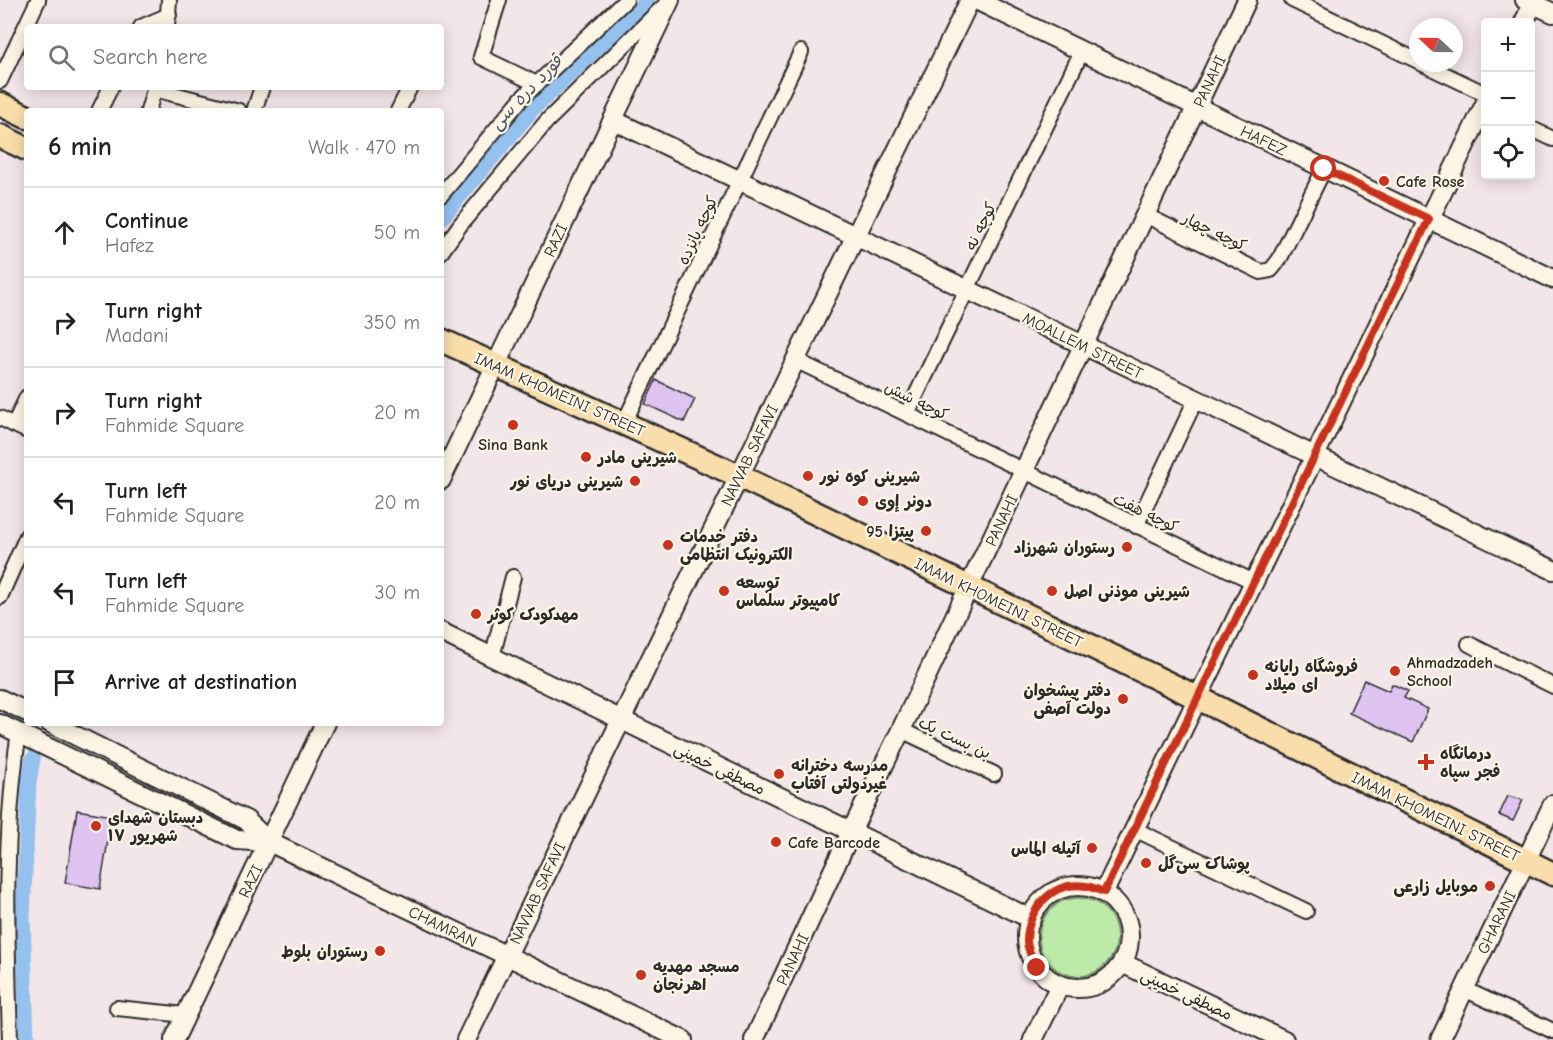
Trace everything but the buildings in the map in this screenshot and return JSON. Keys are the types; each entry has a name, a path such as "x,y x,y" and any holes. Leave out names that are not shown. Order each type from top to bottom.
{"main road":[{"path":"0,104 24,116"},
{"path":"0,136 24,148"},
{"name":"IMAM KHOMEINI STREET","path":"444,341 739,476 1198,698 1553,874"}],"street":[{"path":"27,24 38,0"},
{"path":"168,21 170,0"},
{"path":"499,0 481,57 537,84"},
{"path":"444,191 522,98 626,0"},
{"path":"444,248 460,225 547,121 670,0"},
{"name":"RAZI","path":"444,474 670,0"},
{"name":"NAVVAB SAFAVI","path":"466,1040 970,0"},
{"name":"HAFEZ","path":"976,0 1553,279"},
{"name":"PANAHI","path":"754,1040 851,831 1247,0"},
{"path":"1292,0 1409,57"},
{"path":"1525,18 1531,1 1553,13"},
{"path":"0,81 24,30"},
{"name":"کوچه نه","path":"907,414 1082,51"},
{"name":"کوچه پانزده","path":"624,423 801,52"},
{"path":"1436,72 1481,100"},
{"path":"100,108 110,90"},
{"path":"149,108 153,90"},
{"path":"161,90 228,108"},
{"path":"255,108 261,90"},
{"path":"400,108 408,90"},
{"path":"1104,892 1481,110"},
{"name":"MOALLEM STREET","path":"612,120 1553,570"},
{"path":"1535,130 1553,139"},
{"name":"کوچه چهار","path":"1145,215 1261,272 1271,270 1279,260 1324,169"},
{"name":"کوچه شش","path":"795,360 1024,470"},
{"path":"1136,526 1196,399"},
{"path":"0,418 21,428 24,412"},
{"name":"کوچه هفت","path":"1024,470 1254,582"},
{"path":"0,597 24,543"},
{"path":"492,657 513,577"},
{"name":"مصطفی خمینی","path":"444,633 1031,919"},
{"path":"1469,644 1553,686"},
{"path":"0,699 24,707"},
{"path":"7,1032 6,917 12,780 19,732 24,715"},
{"name":"CHAMRAN","path":"0,723 237,840 268,842"},
{"name":"CHAMRAN","path":"56,726 246,820 268,842 683,1040"},
{"name":"RAZI","path":"174,1040 324,726"},
{"name":"بن بست یک","path":"901,730 994,774"},
{"name":"GHARANI","path":"1440,1040 1553,804"},
{"path":"1134,829 1306,911"},
{"path":"1070,886 1086,886 1104,892 1122,910 1128,924 1127,953 1122,963 1111,976 1099,984 1086,987 1072,988 1047,978 1037,968 1027,943 1031,919 1042,901 1054,891 1070,886"},
{"name":"مصطفی خمینی","path":"1122,963 1284,1040"},
{"path":"1033,1040 1060,985"},
{"path":"1464,989 1553,1031"},
{"path":"117,1008 186,1015"}],"green space":[{"path":"1078,898 1093,901 1106,909 1114,922 1117,937 1114,952 1106,965 1093,973 1078,976 1063,973 1050,965 1042,952 1039,937 1042,922 1050,909 1063,901"}],"waterway":[{"name":"قورد دره سی","path":"444,215 533,109 648,0"},
{"path":"27,1040 23,917 29,782 33,759"}],"place":[{"name":"Cafe Rose","path":"1384,181"},
{"name":"Sina Bank","path":"513,425"},
{"name":"شیرینی مادر","path":"586,457"},
{"name":"شیرینی کوه نور","path":"808,476"},
{"name":"شیرینی دریای نور","path":"635,481"},
{"name":"دونر إوی","path":"863,501"},
{"name":"پیتزا 95","path":"926,531"},
{"name":"دفتر خدمات الکترونیک انتظامی","path":"668,545"},
{"name":"رستوران شهرزاد","path":"1127,547"},
{"name":"توسعه کامپیوتر سلماس","path":"724,591"},
{"name":"شیرینی موذنی اصل","path":"1052,591"},
{"name":"مهدکودک کوثر","path":"476,614"},
{"name":"Ahmadzadeh School","path":"1395,671"},
{"name":"فروشگاه رایانه ای میلاد","path":"1253,675"},
{"name":"دفتر پیشخوان دولت آصفی","path":"1123,699"},
{"name":"درمانگاه فجر سپاه","path":"1426,762"},
{"name":"مدرسه دخترانه غیردولتی آفتاب","path":"779,774"},
{"name":"دبستان شهدای ۱۷ شهریور","path":"96,826"},
{"name":"Cafe Barcode","path":"776,842"},
{"name":"آتیله الماس","path":"1092,848"},
{"name":"پوشاک سی‌گل","path":"1146,863"},
{"name":"موبایل زارعی","path":"1490,886"},
{"name":"رستوران بلوط","path":"380,951"},
{"name":"مسجد مهدیه اهرنجان","path":"641,975"}],"route":[{"path":"1037,968 1027,943 1033,914 1042,901 1054,891 1070,886 1086,886 1104,892 1429,219 1324,169"}]}
